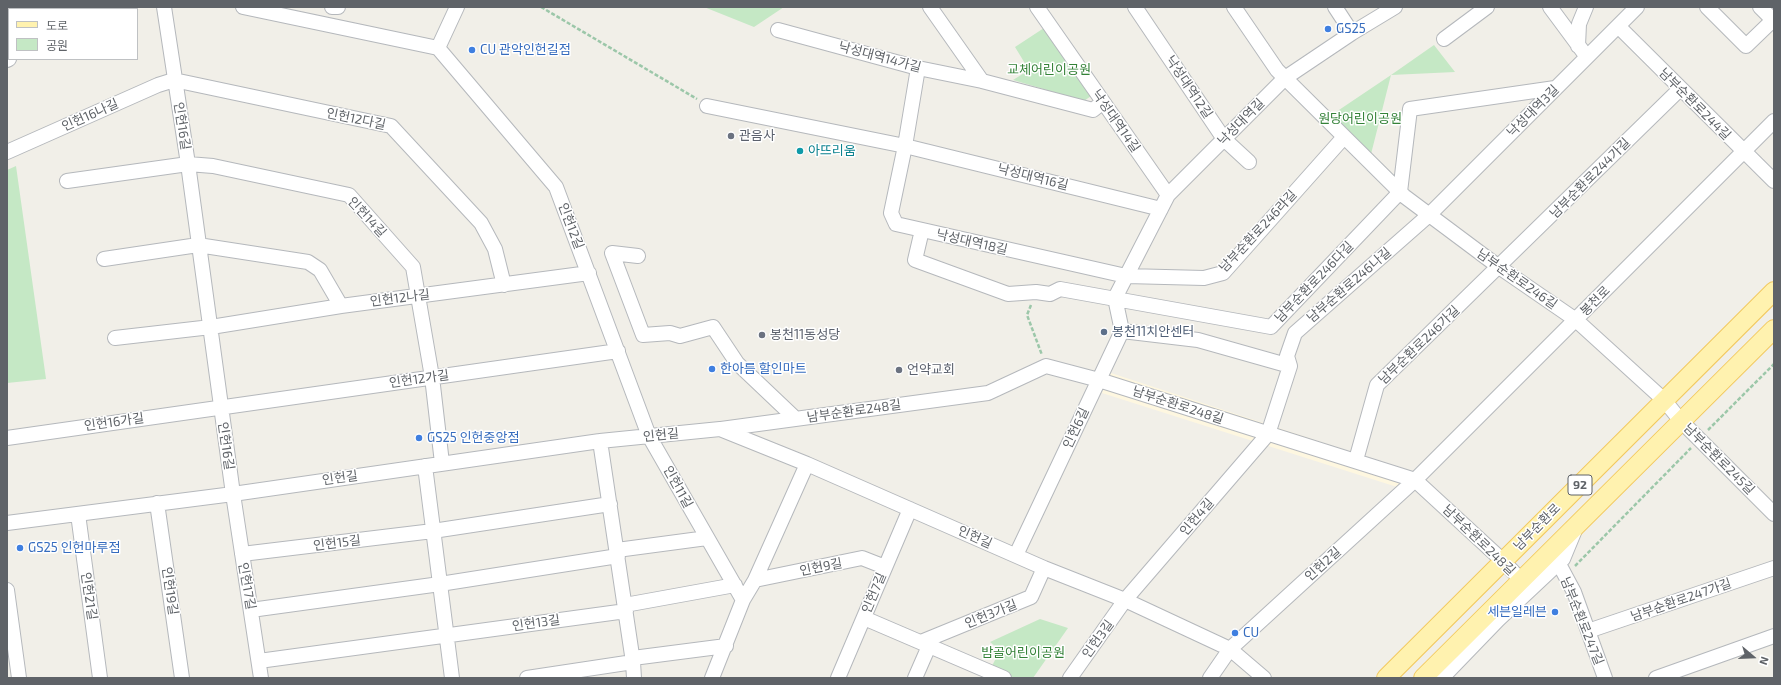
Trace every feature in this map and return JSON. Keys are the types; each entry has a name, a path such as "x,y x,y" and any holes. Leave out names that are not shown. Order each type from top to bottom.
{"main road":[{"name":"남부순환로","path":"1386,678 1774,291"},
{"name":"남부순환로","path":"1423,678 1774,329"}],"street":[{"name":"인헌16길","path":"164,7 211,326 233,494"},
{"path":"243,7 438,48 456,7"},
{"path":"332,7 338,7"},
{"path":"930,7 982,81"},
{"name":"낙성대역14길","path":"1037,7 1168,196"},
{"name":"낙성대역12길","path":"1135,7 1224,139 1249,162"},
{"name":"남부순환로246길","path":"1234,7 1277,70 1400,192 1499,267 1576,320 1664,400 1682,421"},
{"path":"1335,7 1352,33"},
{"name":"낙성대역길","path":"1126,276 1168,196 1285,78 1352,33 1395,7"},
{"path":"1444,39 1487,7"},
{"path":"1550,7 1583,52"},
{"path":"1583,52 1579,24 1586,7"},
{"name":"낙성대역3길","path":"1429,215 1555,88 1583,52 1618,26 1637,7"},
{"path":"1707,7 1746,46 1774,20 1760,7"},
{"name":"남부순환로244길","path":"1618,26 1743,152 1774,181"},
{"name":"낙성대역14가길","path":"778,30 918,68 982,81 1093,110 1103,102"},
{"name":"인헌12길","path":"438,48 556,187 649,436"},
{"path":"905,146 918,68"},
{"name":"인헌16나길","path":"7,152 158,85 174,80"},
{"name":"인헌12다길","path":"174,80 391,126 481,223 495,249 504,285"},
{"path":"1400,192 1410,108 1555,88"},
{"name":"남부순환로244가길","path":"1499,267 1680,89"},
{"name":"낙성대역16길","path":"707,106 905,146 1161,209"},
{"name":"봉천로","path":"1415,480 1774,121"},
{"name":"남부순환로246라길","path":"1126,276 1204,278 1223,273 1344,137"},
{"name":"낙성대역18길","path":"905,146 891,213 896,224 1126,276"},
{"name":"인헌14길","path":"67,181 188,164 213,166 349,195 414,267 432,377 442,463"},
{"name":"남부순환로246다길","path":"1115,298 1271,327 1400,192"},
{"name":"남부순환로246나길","path":"1268,434 1290,366 1287,356 1294,333 1429,215"},
{"path":"922,230 915,260 1008,294 1036,292 1050,294 1060,288 1115,298"},
{"path":"104,259 198,245 308,262 320,270 341,306"},
{"name":"남부순환로248길","path":"638,256 612,253 643,335 670,333 680,336 713,327 737,363 796,419"},
{"name":"남부순환로246가길","path":"1356,460 1377,385 1499,267"},
{"name":"인헌12나길","path":"211,326 341,306 504,285 589,272"},
{"path":"1126,276 1115,298 1122,331 1198,340 1290,366"},
{"path":"116,338 211,326"},
{"name":"인헌6길","path":"1016,556 1122,331"},
{"name":"인헌12가길","path":"221,408 618,351"},
{"name":"남부순환로248길","path":"720,429 988,393 1046,366 1099,380 1268,434 1356,460 1415,480 1503,561 1521,580"},
{"name":"인헌16가길","path":"7,438 221,408"},
{"name":"남부순환로245길","path":"1682,421 1774,514"},
{"name":"인헌길","path":"7,523 233,494 600,441 720,429 807,464 1044,568 1125,600 1230,648 1264,678"},
{"name":"인헌4길","path":"1125,600 1268,434"},
{"name":"인헌11길","path":"649,436 743,600"},
{"path":"600,441 633,660 634,678"},
{"path":"712,678 743,600 755,580 807,464"},
{"path":"425,466 452,678"},
{"name":"인헌2길","path":"1210,678 1230,648 1415,480"},
{"name":"인헌17길","path":"233,494 261,678"},
{"name":"인헌19길","path":"157,504 182,678"},
{"path":"433,531 610,504"},
{"name":"인헌7길","path":"838,678 910,509"},
{"name":"인헌21길","path":"78,514 100,678"},
{"path":"1442,678 1498,620 1562,570 1563,559 1577,525"},
{"name":"인헌15길","path":"242,554 433,531"},
{"path":"251,610 440,584 707,538"},
{"name":"인헌9길","path":"755,580 862,558 885,567"},
{"name":"인헌3가길","path":"925,644 1032,597 1044,568"},
{"name":"남부순환로247가길","path":"1588,631 1774,568"},
{"name":"남부순환로247길","path":"1562,570 1574,592 1605,678"},
{"path":"625,608 735,585"},
{"path":"7,590 18,678"},
{"name":"인헌3길","path":"1070,678 1125,600"},
{"name":"인헌13길","path":"447,636 625,608"},
{"path":"864,618 1004,678"},
{"path":"259,661 447,636"},
{"path":"1656,678 1774,636"},
{"path":"915,678 925,644"},
{"path":"527,678 726,646"}],"path":[{"path":"541,7 707,106"},
{"path":"1036,292 1028,315 1046,366"},
{"path":"1562,570 1699,439 1774,364"}],"shaded area":[{"path":"1111,373 1413,472 1397,487 1102,393"}],"green space":[{"path":"704,7 784,7 754,27"},
{"name":"교체어린이공원","path":"1044,28 1091,96 1084,101 1013,80 1029,70 1015,47"},
{"name":"원당어린이공원","path":"1434,45 1455,72 1391,75"},
{"name":"원당어린이공원","path":"1391,75 1370,158 1330,116"},
{"path":"16,166 46,379 7,383 7,170"},
{"name":"밤골어린이공원","path":"1040,619 1068,628 1033,678 1015,678 991,668 1000,650 990,642"}],"place":[{"name":"GS25","path":"1328,29"},
{"name":"CU 관악인헌길점","path":"472,50"},
{"name":"관음사","path":"731,136"},
{"name":"아뜨리움","path":"800,151"},
{"name":"봉천11치안센터","path":"1104,332"},
{"name":"봉천11동성당","path":"762,335"},
{"name":"한아름 할인마트","path":"712,369"},
{"name":"언약교회","path":"899,370"},
{"name":"GS25 인헌중앙점","path":"419,438"},
{"name":"GS25 인헌마루점","path":"20,548"},
{"name":"세븐일레븐","path":"1555,612"},
{"name":"CU","path":"1235,633"}]}
